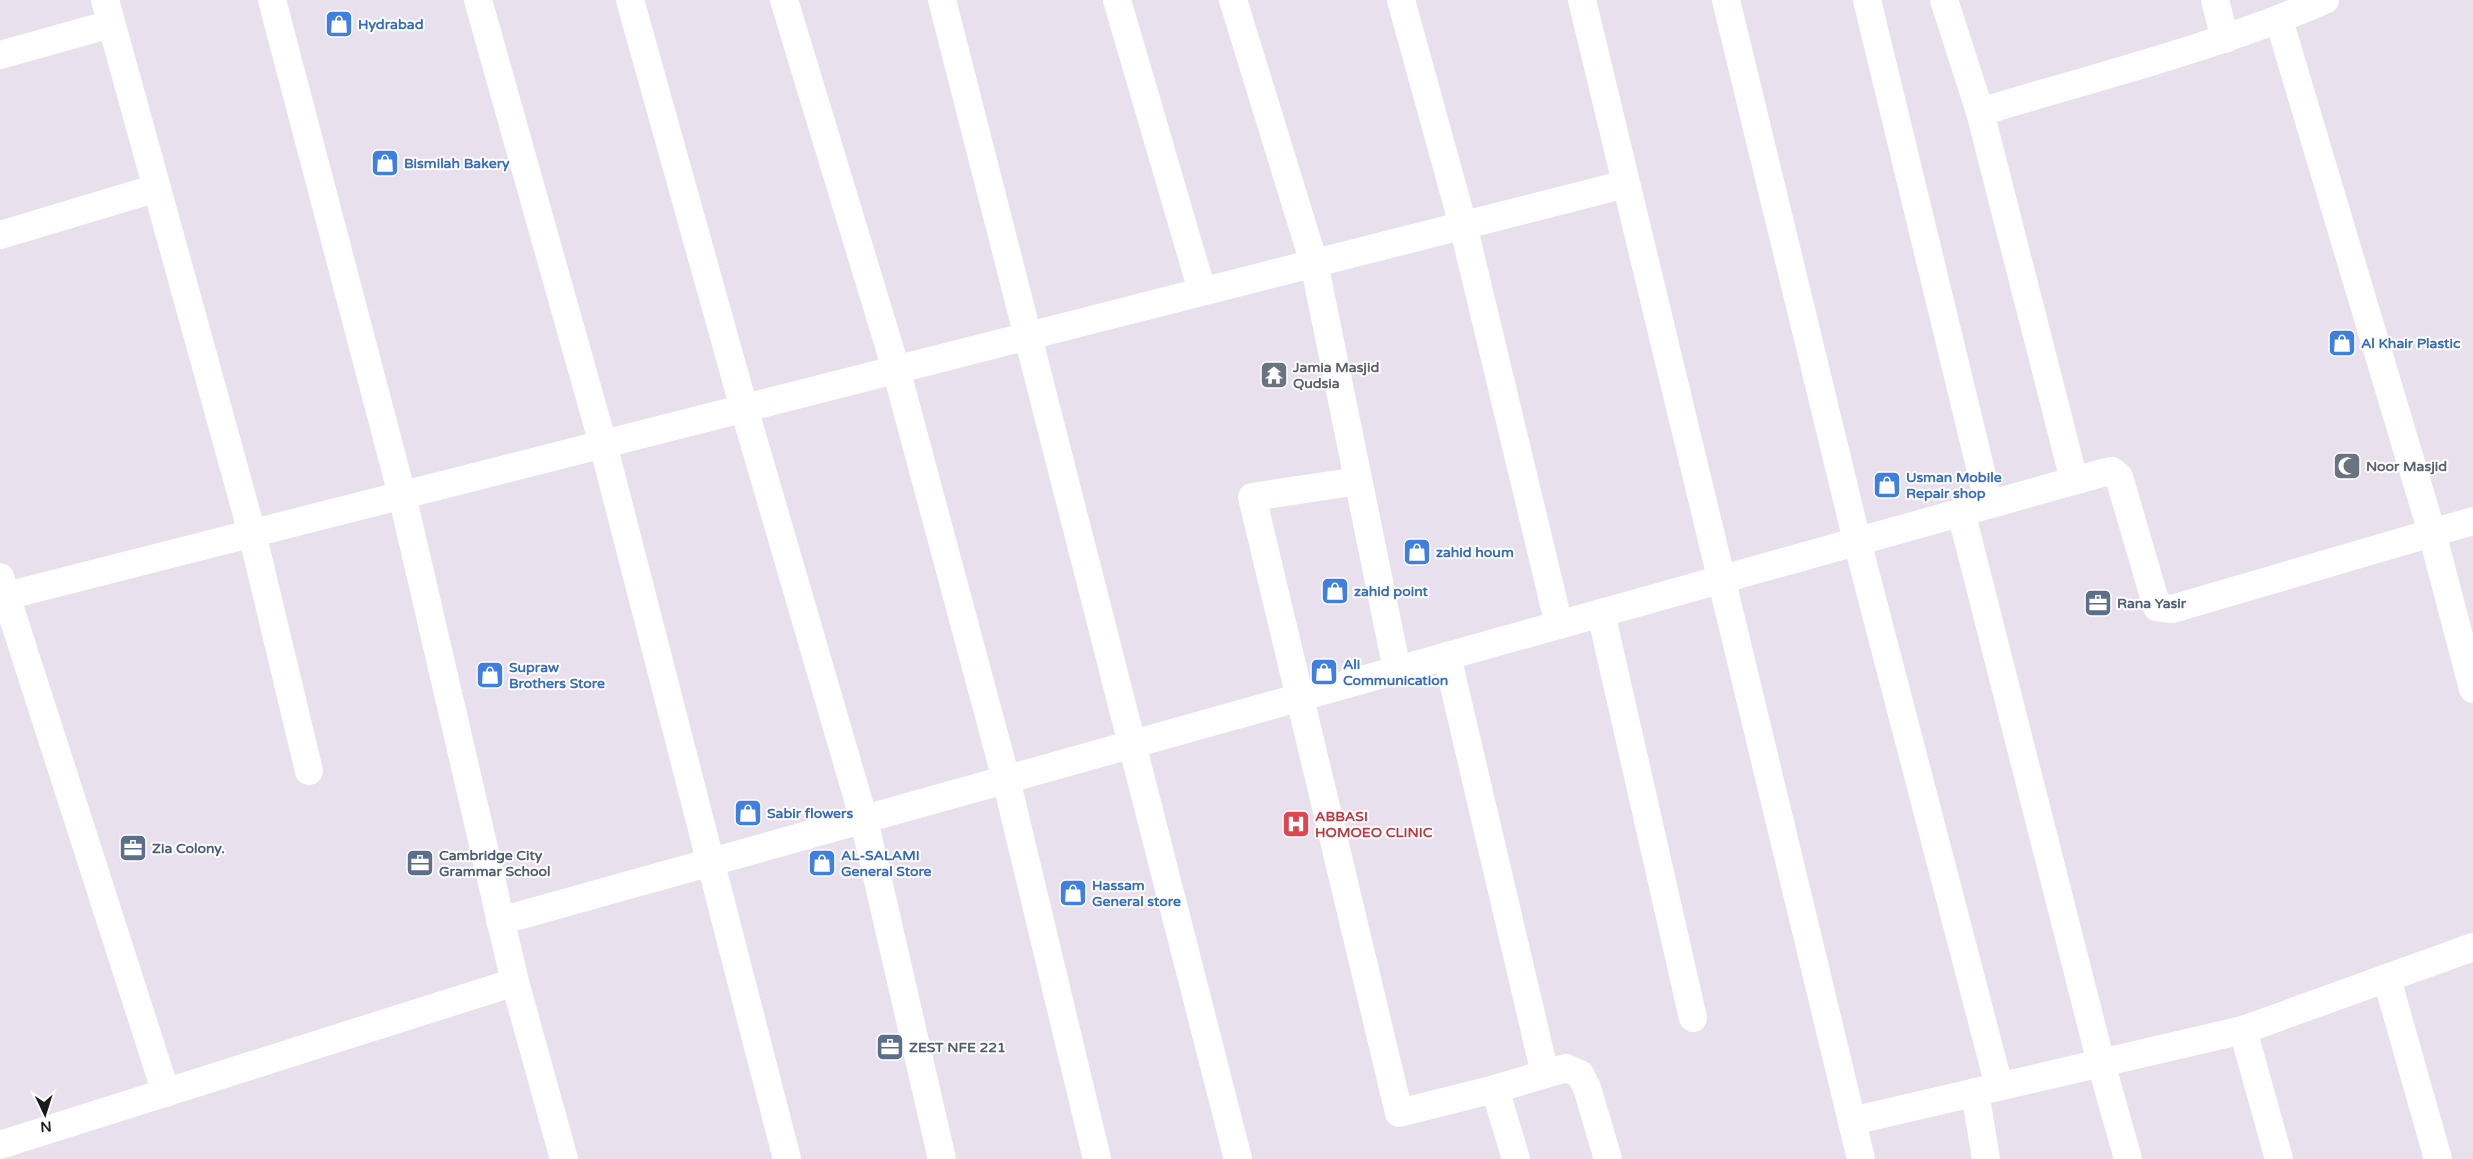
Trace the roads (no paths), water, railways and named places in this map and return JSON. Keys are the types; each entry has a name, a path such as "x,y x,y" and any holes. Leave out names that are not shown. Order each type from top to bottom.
{"street":[{"path":"272,0 402,495 514,982 564,1159"},
{"path":"478,0 603,444 787,1159"},
{"path":"630,0 744,408 864,820 942,1159"},
{"path":"784,0 896,369 1006,779 1097,1159"},
{"path":"942,0 1238,1159"},
{"path":"1117,0 1202,291"},
{"path":"1233,0 1314,263 1397,670"},
{"path":"1401,0 1463,225 1559,625"},
{"path":"1582,0 1861,1159"},
{"path":"1726,0 1858,541 1987,1089 1986,1159"},
{"path":"1867,0 1989,504"},
{"path":"1944,0 1980,112 2074,480"},
{"path":"2215,0 2225,39"},
{"path":"1980,112 2225,39 2279,20 2325,0"},
{"path":"0,55 108,12 252,533 308,771"},
{"path":"2279,20 2432,533 2473,689"},
{"path":"166,1093 3,587 252,533 1626,184"},
{"path":"0,235 157,188"},
{"path":"500,921 2074,480 2112,472 2119,477 2158,607 2172,610 2473,521"},
{"path":"1358,481 1252,497 1298,698 1399,1113 1566,1068 1580,1074 1587,1088 1608,1159"},
{"path":"1962,512 2101,1063 2128,1159"},
{"path":"1601,613 1693,1018"},
{"path":"1447,656 1545,1074"},
{"path":"1852,1121 2243,1030 2473,947"},
{"path":"2388,978 2438,1159"},
{"path":"0,1145 514,982"},
{"path":"2243,1030 2279,1159"},
{"path":"1495,1088 1516,1159"}],"place":[{"name":"Hydrabad","path":"339,24"},
{"name":"Bismilah Bakery","path":"385,163"},
{"name":"Al Khair Plastic","path":"2342,343"},
{"name":"Jamia Masjid Qudsia","path":"1274,375"},
{"name":"Noor Masjid","path":"2347,466"},
{"name":"Usman Mobile Repair shop","path":"1887,485"},
{"name":"zahid houm","path":"1417,552"},
{"name":"zahid point","path":"1335,591"},
{"name":"Rana Yasir","path":"2098,603"},
{"name":"Ali Communication","path":"1324,672"},
{"name":"Supraw Brothers Store","path":"490,675"},
{"name":"Sabir flowers","path":"748,813"},
{"name":"ABBASI HOMOEO CLINIC","path":"1296,824"},
{"name":"Zia Colony.","path":"133,848"},
{"name":"Cambridge City Grammar School","path":"420,863"},
{"name":"AL-SALAMI General Store","path":"822,863"},
{"name":"Hassam General store","path":"1073,893"},
{"name":"ZEST NFE 221","path":"890,1047"}]}
